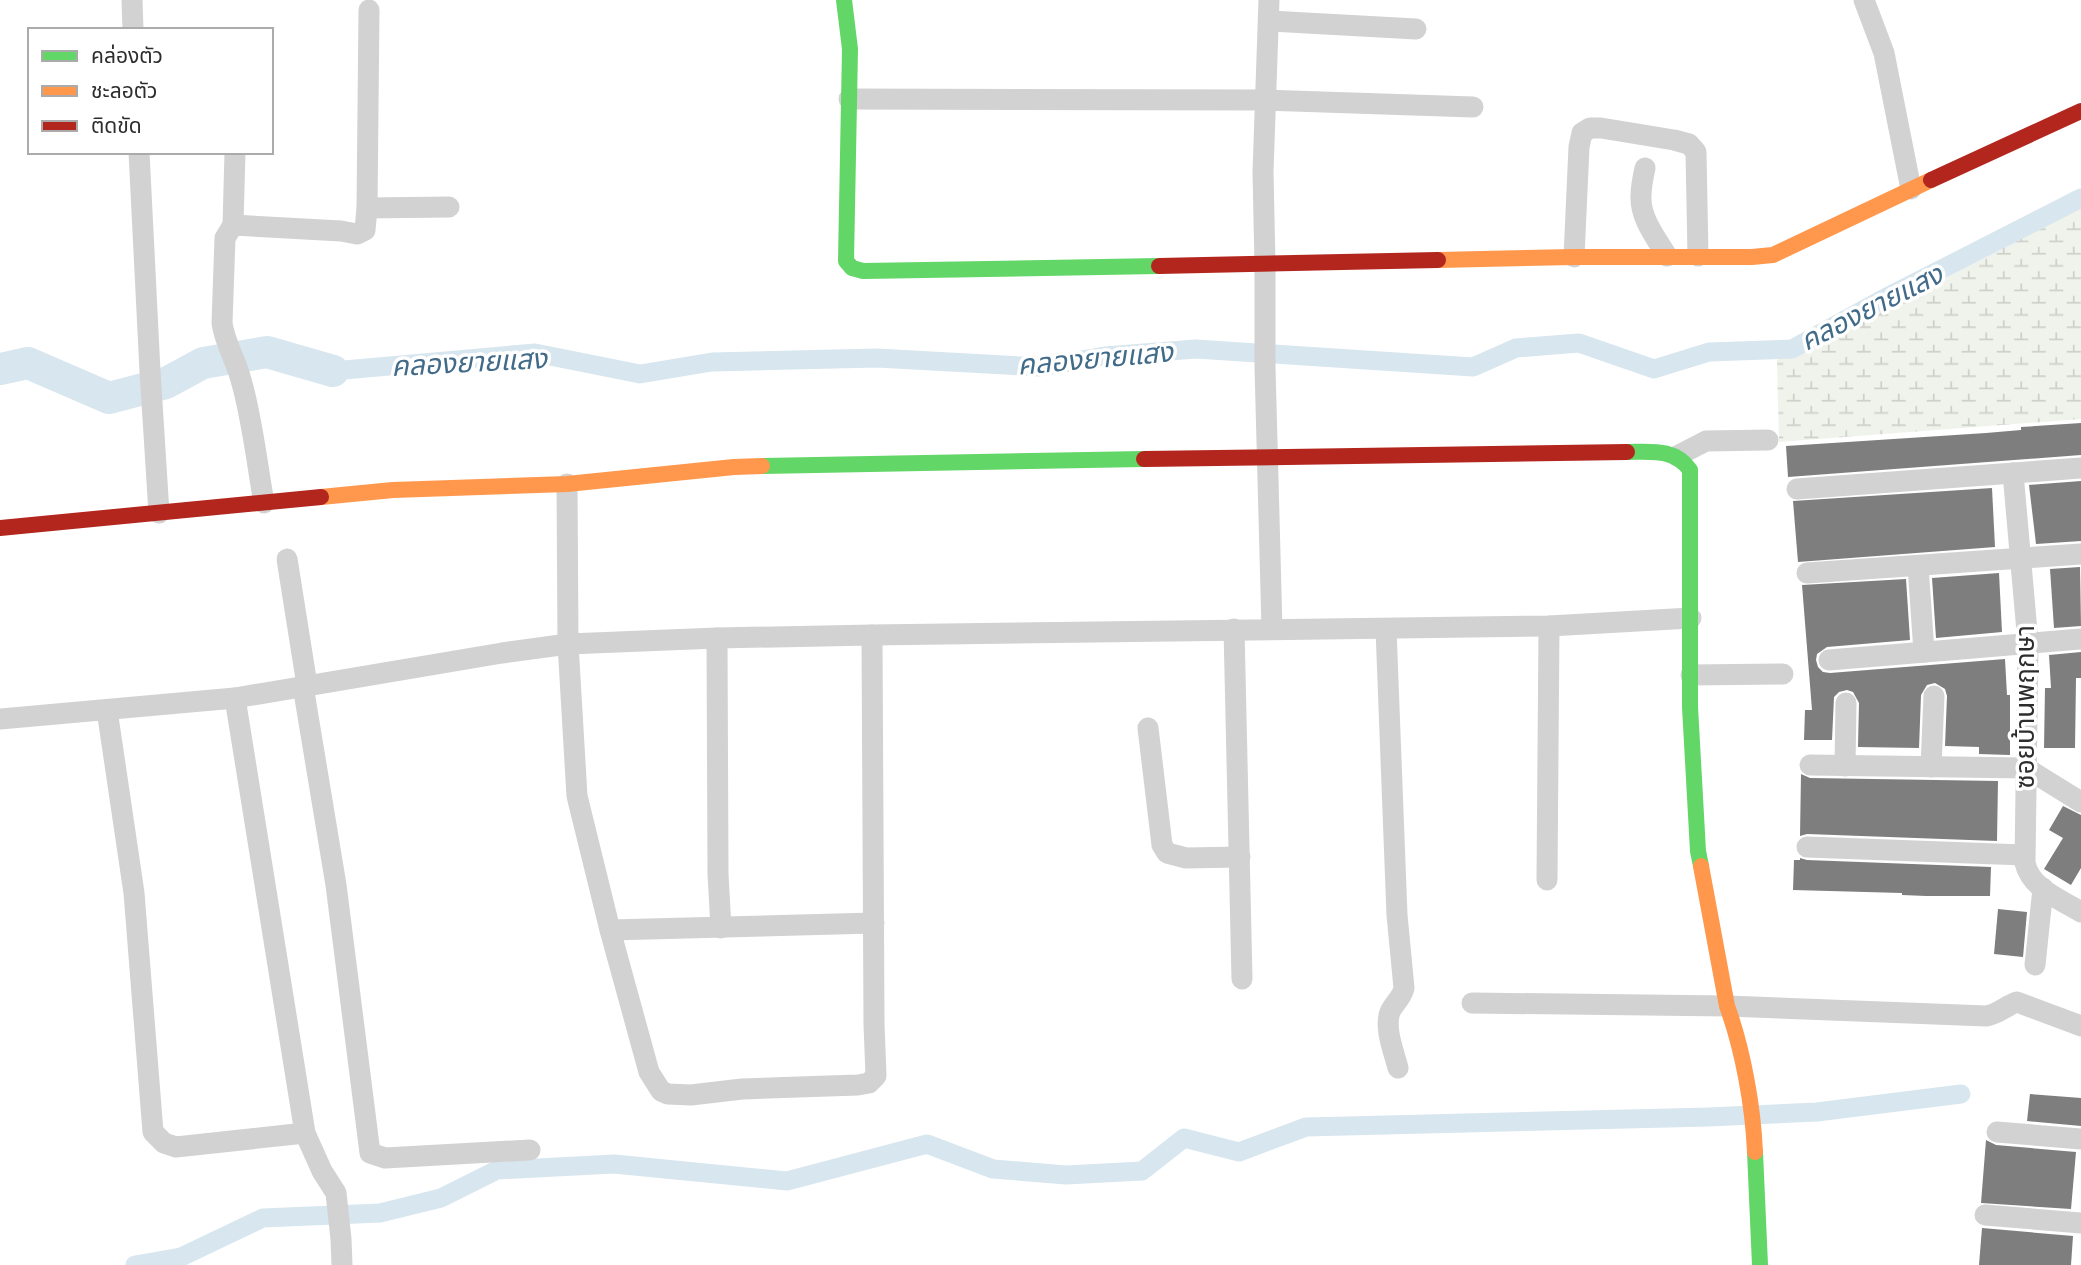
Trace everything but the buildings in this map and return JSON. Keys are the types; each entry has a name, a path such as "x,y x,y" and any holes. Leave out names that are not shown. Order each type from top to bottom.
{"street":[{"path":"132,0 133,28"},
{"path":"844,0 850,49 846,261 852,268 863,271 1773,255 2081,111"},
{"path":"1269,0 1263,172 1272,629"},
{"path":"1864,0 1884,53 1911,189"},
{"path":"233,225 359,234 366,228 369,10"},
{"path":"1269,22 1416,29"},
{"path":"849,99 1265,100 1473,107"},
{"path":"1573,257 1579,147 1583,133 1590,128 1674,140 1689,144 1696,152 1698,256"},
{"path":"139,154 159,513"},
{"path":"235,154 233,225 224,245 222,323 227,345 244,389 264,503"},
{"path":"1645,168 1641,196 1645,220 1667,256"},
{"path":"367,208 449,207"},
{"path":"1677,456 1706,440 1768,440"},
{"path":"0,528 393,490 567,484 734,467 1552,452 1662,452 1677,456 1685,461 1690,470 1690,707 1698,851 1727,1006 1750,1101 1760,1265"},
{"path":"1797,488 2081,468"},
{"name":"ซอยบ้านพฤกษา","path":"2013,473 2028,643 2024,855 2028,874 2037,885 2081,912"},
{"path":"567,484 568,644 577,796 649,1072 661,1091 691,1095 742,1089 858,1085 869,1083 876,1076 872,635"},
{"path":"1807,573 2081,554"},
{"path":"287,559 336,884 370,1153 385,1158 530,1150"},
{"path":"1918,566 1924,652"},
{"path":"0,719 235,698 568,644 872,635 1549,626 1691,618"},
{"path":"1547,880 1549,626"},
{"path":"1234,629 1241,979"},
{"path":"1386,629 1396,915 1404,988 1389,1015 1388,1025 1398,1068"},
{"path":"717,638 718,874 721,928"},
{"path":"1829,660 2081,639"},
{"path":"1691,675 1783,674"},
{"path":"1931,767 1934,696"},
{"path":"235,698 305,1133 322,1171 336,1193 342,1265"},
{"path":"1845,766 1846,703"},
{"path":"107,710 134,893 153,1132 164,1143 176,1147 305,1133"},
{"path":"1148,728 1162,845 1167,853 1185,858 1240,857"},
{"path":"1810,765 2026,768 2081,802"},
{"path":"1807,847 2024,855"},
{"path":"2035,965 2043,888"},
{"path":"610,930 874,923"},
{"path":"1472,1003 1727,1006 1986,1016 2000,1012 2017,1002 2081,1026"},
{"path":"1997,1132 2081,1139"},
{"path":"1985,1214 2081,1223"}],"green space":[{"path":"2081,207 2081,419 1779,442 1777,360"}],"waterway":[{"name":"คลองยายแสง","path":"333,371 535,353 640,374 712,362 877,358 1040,367 1105,356 1196,349 1473,367 1516,348 1579,343 1654,369 1709,352 1792,349 1881,300 2081,198"},
{"name":"คลองยายแสง","path":"0,369 28,363 109,398 166,383 203,363 267,352 333,371"},
{"path":"135,1265 181,1257 263,1218 380,1213 441,1198 497,1170 614,1164 787,1181 927,1144 993,1169 1066,1175 1142,1171 1184,1138 1239,1152 1306,1127 1817,1112 1961,1094"}],"traffic: fast":[{"path":"844,0 850,49 846,261 852,268 863,271 1159,266"},
{"path":"1627,452 1670,455 1690,470 1690,707 1701,866"},
{"path":"762,466 1144,459"},
{"path":"1755,1152 1760,1265"}],"traffic: slow":[{"path":"1438,260 1773,255 1931,180"},
{"path":"321,497 393,490 567,484 762,466"},
{"path":"1701,866 1727,1006 1746,1078 1755,1152"}],"traffic: jam":[{"path":"1931,180 2081,111"},
{"path":"1159,266 1438,260"},
{"path":"1144,459 1627,452"},
{"path":"0,528 321,497"}]}
